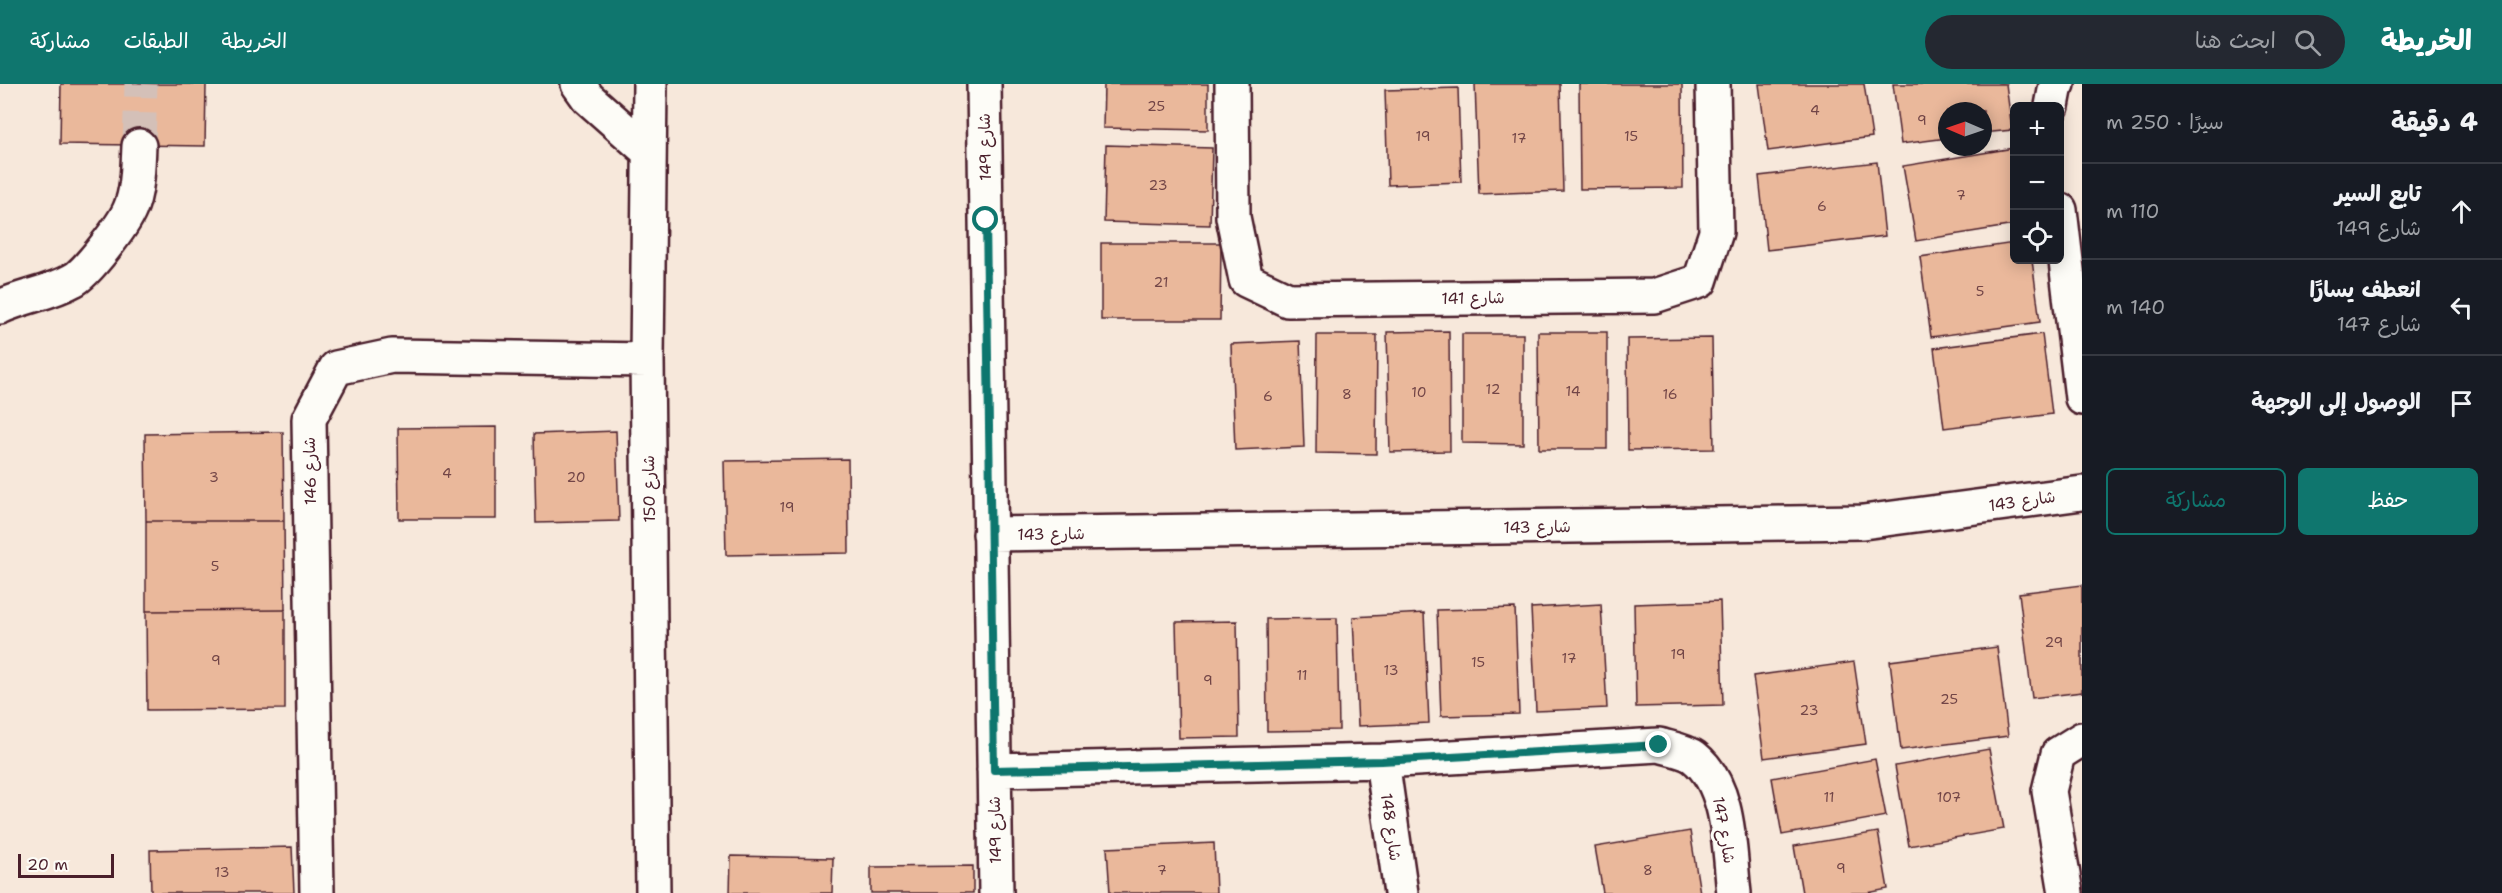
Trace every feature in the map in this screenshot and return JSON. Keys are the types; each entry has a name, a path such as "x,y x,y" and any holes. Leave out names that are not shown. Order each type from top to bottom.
{"street":[{"path":"578,84 588,98 649,152"},
{"name":"شارع 150","path":"650,84 647,360 653,893"},
{"name":"شارع 149","path":"984,84 996,893"},
{"name":"شارع 141","path":"1232,84 1233,217 1246,280 1288,300 1300,300 1654,296 1700,281 1716,232 1713,84"},
{"path":"2053,102 2058,84"},
{"path":"0,307 49,291 75,279 103,249 130,209 138,170 139,146"},
{"path":"2064,244 2082,398"},
{"name":"شارع 146","path":"316,893 309,419 336,368 392,356 647,360"},
{"name":"شارع 143","path":"990,534 1863,522 2082,493"},
{"path":"2066,893 2049,791 2058,754 2082,739"},
{"name":"شارع 147","path":"994,770 1382,761 1659,745 1694,756 1708,773 1722,797 1734,893"},
{"name":"شارع 148","path":"1382,761 1401,893"}],"building":[{"path":"61,84 206,84 205,146 60,144"},
{"path":"1104,84 1208,84 1208,130 1103,128"},
{"path":"1475,84 1560,84 1563,191 1479,194"},
{"path":"1579,84 1682,84 1683,188 1580,189"},
{"path":"1759,84 1864,84 1872,137 1768,151"},
{"path":"1893,84 2006,84 2010,130 1992,132 1992,102 1938,102 1938,139 1901,144"},
{"path":"1458,88 1461,182 1388,185 1385,90"},
{"path":"1106,145 1212,148 1210,225 1104,222"},
{"path":"2010,149 2010,226 1916,241 1903,166 1965,156 1992,156 1992,152"},
{"path":"1877,162 1885,236 1767,250 1759,176"},
{"path":"1101,243 1221,243 1220,320 1101,320"},
{"path":"2010,244 2010,264 2033,264 2040,322 1931,337 1920,257"},
{"path":"1449,331 1450,451 1390,452 1387,332"},
{"path":"1538,332 1607,332 1607,449 1539,449"},
{"path":"1462,334 1523,334 1523,444 1462,443"},
{"path":"2042,334 2052,414 1944,428 1934,348"},
{"path":"1317,335 1377,335 1376,454 1316,453"},
{"path":"1712,338 1714,449 1628,450 1627,339"},
{"path":"1300,341 1304,447 1235,450 1231,344"},
{"path":"496,427 496,519 399,519 398,428"},
{"path":"616,431 619,521 536,523 534,434"},
{"path":"283,432 284,521 146,521 145,434"},
{"path":"848,459 849,553 726,555 724,461"},
{"path":"146,521 284,521 285,610 146,611"},
{"path":"2082,585 2082,692 2032,698 2019,593"},
{"path":"1720,601 1723,705 1636,707 1634,604"},
{"path":"1601,604 1607,708 1536,711 1531,608"},
{"path":"1515,608 1519,714 1441,716 1437,610"},
{"path":"285,610 285,709 147,710 146,611"},
{"path":"1424,613 1429,723 1358,726 1353,617"},
{"path":"1337,618 1339,730 1267,731 1266,619"},
{"path":"1237,621 1239,737 1179,738 1176,622"},
{"path":"1997,647 2008,736 1901,750 1890,661"},
{"path":"1854,662 1866,744 1764,758 1753,676"},
{"path":"1989,749 2004,829 1909,846 1895,766"},
{"path":"1875,759 1886,816 1782,835 1772,778"},
{"path":"1690,831 1700,893 1603,893 1595,847"},
{"path":"1878,832 1888,889 1867,893 1802,893 1794,846"},
{"path":"1214,843 1216,893 1110,893 1107,848"},
{"path":"292,847 294,893 151,893 150,850"},
{"path":"731,856 833,858 832,893 730,893"},
{"path":"973,866 973,893 871,893 871,867"}],"tunnel":[{"path":"139,146 141,84"}],"route":[{"path":"986,220 994,770 1382,761 1659,745"}]}
